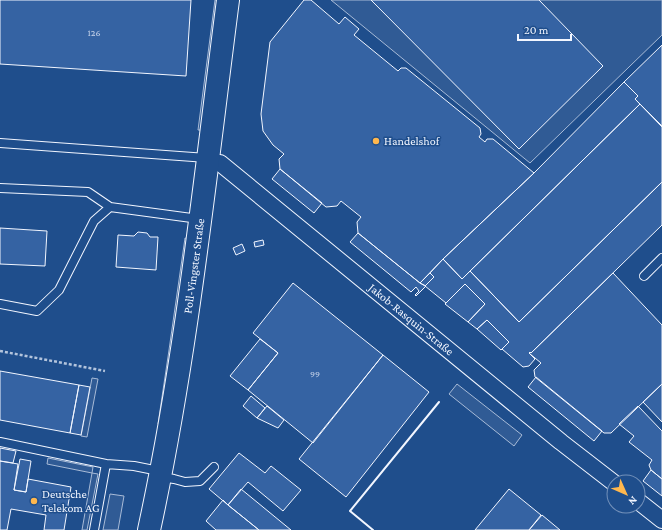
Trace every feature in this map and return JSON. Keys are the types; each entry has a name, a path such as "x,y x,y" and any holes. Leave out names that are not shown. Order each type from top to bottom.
{"street":[{"name":"Poll-Vingster Straße","path":"149,530 161,474 179,373 228,0"},
{"name":"Jakob-Rasquin-Straße","path":"207,161 220,163 555,437 606,477"},
{"path":"646,507 662,520"}],"lane":[{"path":"0,143 207,161"},
{"path":"0,188 88,192 110,206 200,219"},
{"path":"0,304 37,311 59,290 94,221 110,206"},
{"path":"644,276 662,258"},
{"path":"0,442 106,464 134,466 185,482 200,481 214,467"},
{"path":"94,530 106,464"}],"path":[{"path":"0,351 105,372"}],"shaded area":[{"path":"215,0 220,0 203,130 198,130"},
{"path":"331,0 662,0 662,35 530,163"},
{"path":"185,238 190,239 162,425 158,424"},
{"path":"92,378 98,379 87,437 81,436"},
{"path":"457,384 522,435 514,446 449,394"},
{"path":"48,458 93,467 92,473 47,464"},
{"path":"92,473 98,474 87,530 82,530"},
{"path":"110,494 124,496 118,530 103,530"}],"building":[{"path":"0,0 191,0 186,76 0,64"},
{"name":"Handelshof","path":"304,0 311,0 339,24 345,17 359,29 354,35 398,71 401,68 406,68 480,128 481,134 479,137 485,142 487,139 493,139 534,173 443,259 420,283 358,233 357,222 361,217 341,201 337,206 326,207 280,169 279,159 284,154 273,145 263,131 261,114 270,42"},
{"path":"371,0 539,0 603,66 519,149"},
{"path":"662,45 662,127 635,99 638,96 624,82"},
{"path":"624,82 638,96 635,99 640,104 462,279 443,259 534,173"},
{"path":"640,104 662,126 662,182 519,322 470,271"},
{"path":"280,169 322,203 314,213 272,179"},
{"path":"662,182 662,225 531,353 529,353 535,359 529,366 523,367 502,349 509,342 487,320 477,329 468,322 485,304 465,284 446,303 425,286 434,277 430,273 443,259 462,279 470,271 519,322"},
{"path":"0,228 47,231 45,266 0,264"},
{"path":"138,232 147,233 150,237 158,237 156,270 116,267 118,235 134,236"},
{"path":"358,233 420,283 426,286 416,296 415,295 419,291 416,287 411,292 350,242"},
{"path":"263,240 264,245 255,247 254,242"},
{"path":"242,244 245,251 236,255 233,248"},
{"path":"430,273 434,277 425,286 420,283"},
{"path":"613,273 662,325 662,384 611,433 604,433 535,377 534,370 541,363 529,353 531,353"},
{"path":"293,283 383,355 313,443 248,390 278,353 253,333"},
{"path":"465,284 485,304 468,322 445,304"},
{"path":"487,320 509,342 501,350 477,329"},
{"path":"260,339 278,353 248,390 230,376"},
{"path":"383,355 429,392 346,497 299,459"},
{"path":"0,371 79,385 70,433 0,420"},
{"path":"536,377 602,431 594,441 528,387"},
{"path":"662,384 662,422 643,402"},
{"path":"79,385 90,387 81,435 70,433"},
{"path":"251,396 265,408 257,418 243,406"},
{"path":"267,406 284,420 278,428 257,418"},
{"path":"638,406 662,431 662,479 651,470 649,465 652,460 629,442 634,436 619,424"},
{"path":"0,448 16,451 13,463 0,461"},
{"path":"239,453 265,473 271,466 301,490 283,511 248,482 228,505 209,489"},
{"path":"20,459 31,461 26,492 14,490"},
{"name":"Deutsche Telekom AG","path":"0,461 18,464 14,490 26,492 28,479 71,487 64,530 44,530 46,515 11,509 7,530 0,530"},
{"path":"651,470 662,479 662,496 646,483 646,477"},
{"path":"241,489 291,530 259,530 228,505"},
{"path":"509,489 541,515 529,530 475,530"},
{"path":"223,500 259,530 216,530 206,521"},
{"path":"542,515 560,530 529,530"}],"wall":[{"path":"373,530 350,511 439,402"}],"place":[{"name":"Handelshof","path":"376,141"},
{"name":"Deutsche Telekom AG","path":"34,501"}]}
